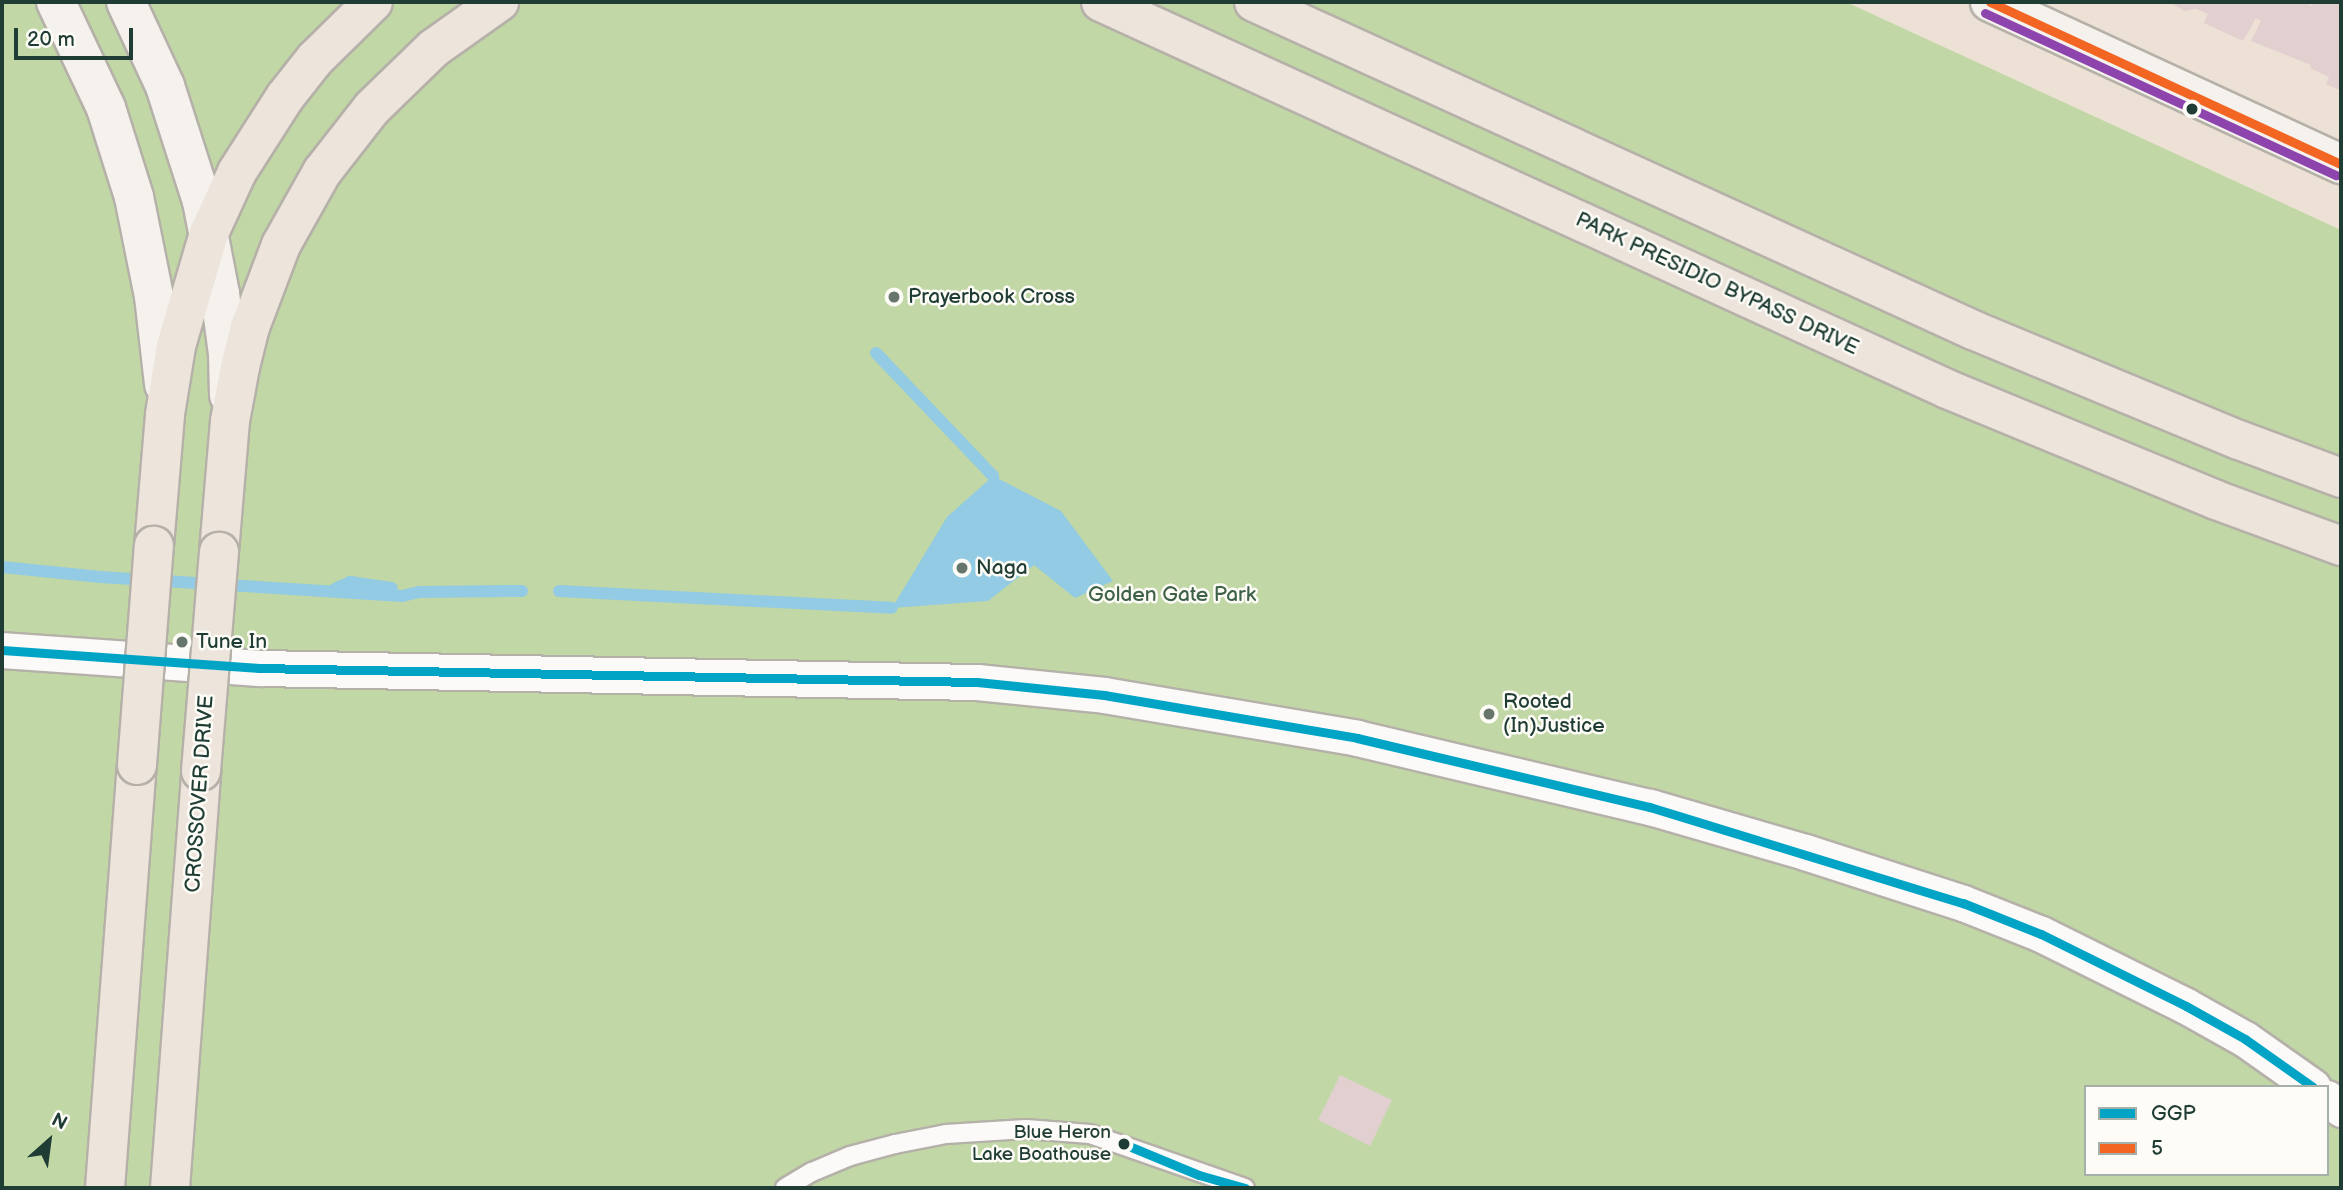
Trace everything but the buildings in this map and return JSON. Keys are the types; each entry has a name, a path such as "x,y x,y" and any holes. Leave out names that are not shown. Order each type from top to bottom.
{"highway":[{"path":"104,1188 165,414 176,346 209,233 237,172 285,97 315,59 373,2"},
{"path":"230,421 240,367 264,287 281,245 322,172 372,108 402,77 467,22 499,2"},
{"name":"PARK PRESIDIO BYPASS DRIVE","path":"1101,2 1947,389 2190,490 2341,546"},
{"path":"1254,2 1973,330 2239,440 2341,478"},
{"name":"CROSSOVER DRIVE","path":"170,1188 230,421"}],"main road":[{"path":"56,2 106,108 134,197 162,351 165,414"},
{"name":"CROSSOVER DRIVE","path":"126,2 179,126 209,233 228,354 230,421"},
{"path":"2010,6 2341,164"}],"street":[{"path":"2,650 259,668 989,683 1116,697 1346,736 1508,771 1650,807 1805,852 1963,903 2041,934 2163,994 2245,1040 2310,1085"}],"lane":[{"path":"785,1188 812,1172 850,1156 895,1143 996,1129 1058,1130 1090,1134 1124,1144 1199,1175 1245,1188"}],"green space":[{"name":"Golden Gate Park","path":"2,2 1846,2 2341,230 2341,1188 2,1188"}],"water":[{"path":"993,476 1061,511 1113,581 1075,598 1034,565 988,601 892,608 947,517"}],"waterway":[{"path":"876,353 993,476"},
{"path":"2,567 100,577 402,596 420,592 522,591"},
{"path":"335,589 350,582 392,588"},
{"path":"559,591 892,608"}],"transit line":[{"name":"5","path":"1990,2 2341,164"},
{"path":"1985,13 2336,175"},
{"name":"GGP","path":"2,650 259,668 977,682 1104,695 1357,738 1650,807 1963,903 2041,934 2186,1006 2245,1039 2310,1085"},
{"name":"GGP","path":"1124,1144 1199,1175 1245,1188"}],"place":[{"name":"Prayerbook Cross","path":"894,297"},
{"name":"Naga","path":"962,568"},
{"name":"Tune In","path":"182,642"},
{"name":"Rooted (In)Justice","path":"1489,714"},
{"name":"Blue Heron Lake Boathouse","path":"1124,1144"}]}
